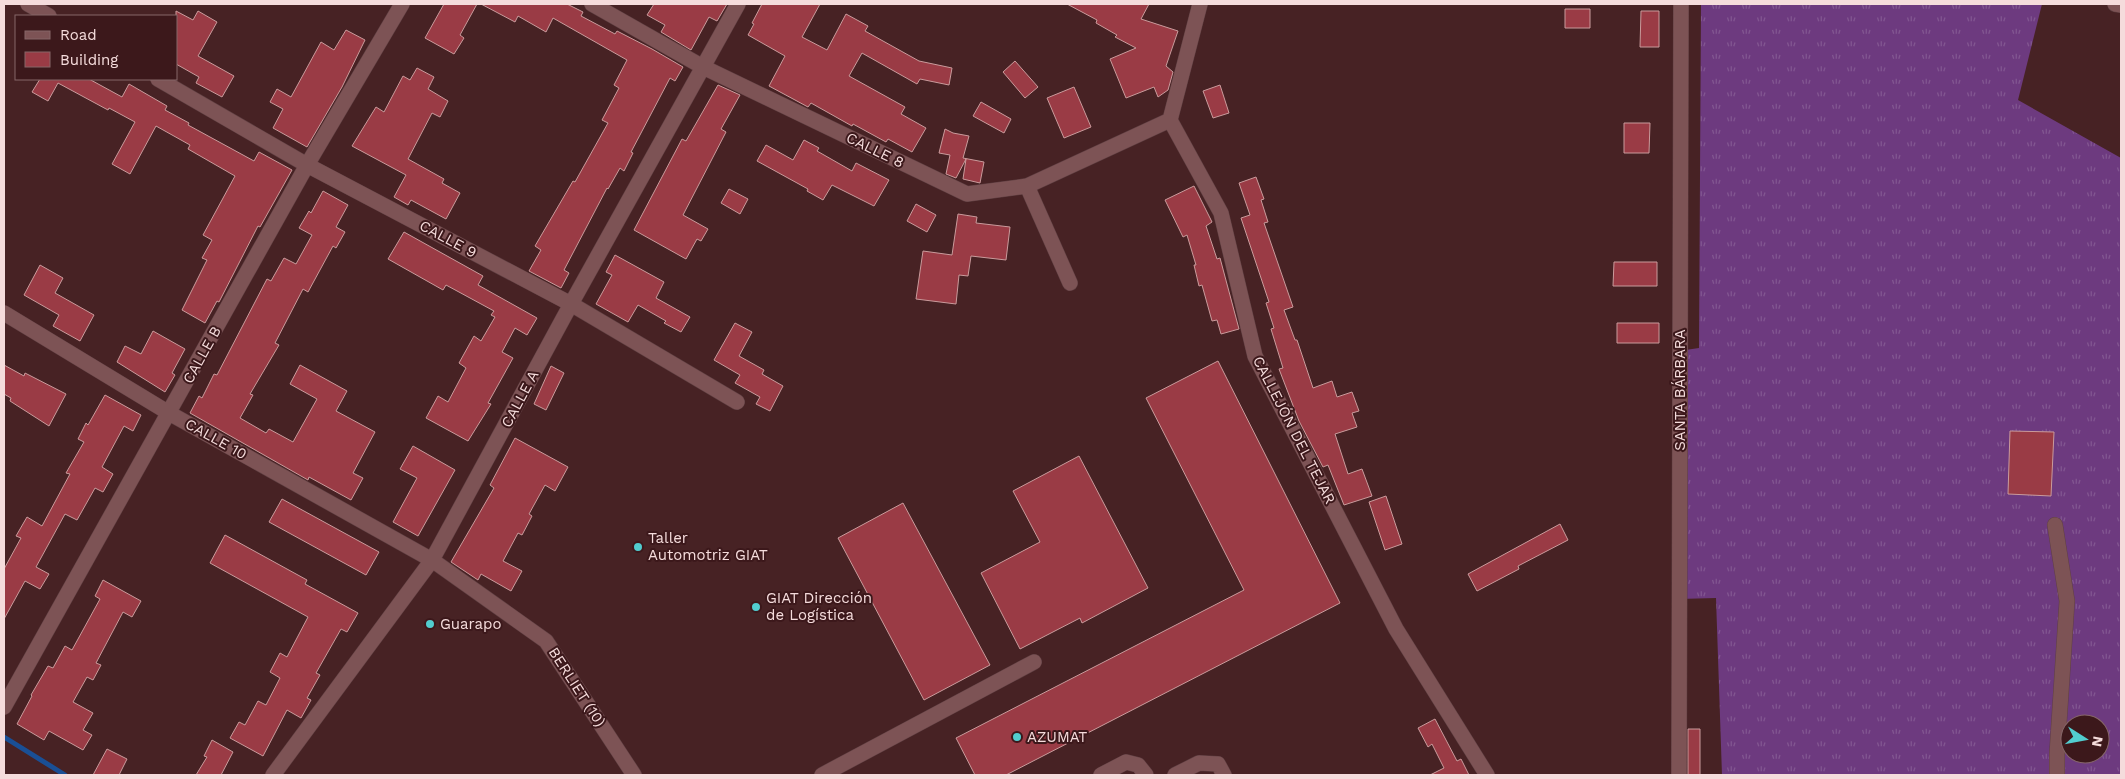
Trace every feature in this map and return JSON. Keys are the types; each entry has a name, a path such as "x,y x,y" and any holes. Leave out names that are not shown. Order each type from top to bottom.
{"street":[{"path":"28,4 48,15"},
{"name":"CALLE B","path":"4,707 307,165 402,4"},
{"name":"CALLE 8","path":"592,4 703,67 967,194 1027,186 1170,120"},
{"name":"CALLE A","path":"273,775 432,560 571,304 738,4"},
{"name":"SANTA BÁRBARA","path":"1679,775 1681,4"},
{"path":"2115,4 2121,5"},
{"path":"1170,120 1196,6"},
{"name":"CALLE 9","path":"160,80 307,165 571,304 737,402"},
{"name":"CALLEJÓN DEL TEJAR","path":"1170,120 1221,213 1255,356 1396,629 1487,775"},
{"path":"1027,186 1070,283"},
{"name":"CALLE 10","path":"4,313 170,413 432,560"},
{"path":"2055,525 2067,601 2057,754 2058,775"},
{"name":"BERLIET (10)","path":"432,560 546,641 634,775"},
{"path":"822,775 1034,662"},
{"path":"1101,775 1126,762 1138,765 1146,775"},
{"path":"1175,775 1199,763 1218,764 1224,775"}],"green space":[{"path":"1701,4 2042,4 2018,100 2121,158 2121,774 1722,775 1716,598 1678,599 1672,352 1699,348"}],"building":[{"path":"444,4 477,4 460,35 464,38 454,54 425,38"},
{"path":"481,4 567,4 583,12 581,16 615,34 617,31 683,67 675,81 670,78 631,152 633,153 624,171 620,168 607,188 564,270 569,273 561,288 529,271 541,250 535,246 573,181 575,182 608,123 602,120 619,88 614,85 627,60 553,18 546,32 518,16 515,22"},
{"path":"654,4 727,4 717,21 709,17 691,50 661,32 665,25 647,15"},
{"path":"762,4 820,4 802,37 827,50 846,14 868,26 865,31 919,61 952,68 949,85 920,79 917,84 862,53 849,76 905,107 901,114 926,128 912,152 888,139 886,142 853,124 852,126 811,103 808,107 769,86 785,56 748,35"},
{"path":"1067,4 1149,4 1141,19 1178,31 1166,66 1173,72 1168,90 1158,97 1154,87 1126,98 1110,59 1136,48 1115,37 1117,35 1096,23 1097,20"},
{"path":"1565,9 1590,9 1590,28 1565,28"},
{"path":"176,11 193,20 198,11 217,22 198,56 234,76 222,97 196,83 199,77 178,65 178,15 176,15"},
{"path":"1641,11 1659,11 1659,47 1640,47"},
{"path":"346,30 365,40 342,87 307,147 273,128 283,109 270,102 277,89 291,97 321,42 334,50"},
{"path":"1015,61 1038,87 1025,98 1003,72"},
{"path":"417,68 434,77 428,89 448,101 440,117 432,113 408,159 444,179 442,183 460,193 446,219 411,200 408,205 394,197 406,175 352,146 376,107 384,112 403,76 410,80"},
{"path":"39,80 91,80 122,97 129,84 167,106 165,110 189,123 188,125 254,161 259,152 292,170 260,227 258,226 219,302 217,301 205,323 182,310 207,260 202,258 212,240 203,235 235,176 188,149 190,145 156,126 130,174 112,164 135,122 58,83 48,101 32,92"},
{"path":"718,85 740,95 721,129 726,132 683,215 708,229 701,241 697,239 686,259 634,230 682,139 686,141"},
{"path":"1220,85 1229,113 1213,118 1203,91"},
{"path":"1074,87 1091,127 1064,138 1047,98"},
{"path":"981,102 1011,119 1004,133 973,116"},
{"path":"1624,123 1650,123 1649,153 1624,153"},
{"path":"945,129 953,133 969,136 963,158 984,162 980,183 963,179 966,159 956,178 946,174 950,155 939,153"},
{"path":"804,140 819,148 817,151 852,171 856,163 889,180 874,206 832,185 823,200 807,191 808,189 757,161 766,145 793,160"},
{"path":"1256,177 1264,199 1261,200 1268,222 1264,223 1293,307 1284,310 1295,340 1297,340 1313,388 1332,381 1337,397 1352,392 1359,411 1352,413 1357,427 1335,434 1348,474 1362,469 1372,496 1344,505 1328,465 1323,467 1299,421 1279,369 1283,368 1271,329 1274,328 1266,303 1269,302 1241,218 1250,215 1239,183"},
{"path":"1194,186 1212,222 1206,226 1217,259 1220,258 1239,329 1221,334 1217,320 1212,321 1202,285 1199,286 1194,265 1196,265 1187,235 1183,237 1165,200"},
{"path":"729,189 748,199 740,214 721,203"},
{"path":"323,191 348,205 336,227 345,232 336,248 333,246 308,292 303,289 275,343 279,345 250,394 253,395 240,418 266,433 269,429 293,442 317,399 290,384 300,365 347,391 336,411 375,432 353,473 363,478 351,500 309,477 308,480 190,413 199,396 202,398 214,374 217,375 267,279 271,281 284,258 296,264 312,235 299,228 309,211 311,213"},
{"path":"916,204 936,215 927,232 907,221"},
{"path":"958,214 977,217 976,223 1010,227 1006,260 971,256 968,276 959,275 956,304 916,299 923,251 952,255"},
{"path":"404,232 483,276 478,285 537,318 527,335 515,328 502,352 513,358 488,403 491,404 468,441 426,418 438,396 448,402 466,368 459,363 474,336 481,341 495,317 491,315 494,311 446,285 443,290 388,259"},
{"path":"615,255 664,282 656,298 690,317 681,332 638,305 628,322 596,304 612,275 606,272"},
{"path":"1614,262 1657,262 1657,286 1613,286"},
{"path":"40,265 63,278 55,293 94,315 80,341 53,326 59,315 24,295"},
{"path":"735,323 752,332 739,356 764,370 762,374 783,386 770,411 756,404 760,397 735,383 740,375 714,360"},
{"path":"1617,323 1659,323 1659,343 1617,343"},
{"path":"153,331 185,349 172,373 175,375 165,392 117,362 125,346 141,354"},
{"path":"1218,361 1340,603 1006,775 975,775 956,738 1244,590 1146,398"},
{"path":"4,365 24,376 25,373 66,394 49,426 10,401 11,398 4,394"},
{"path":"551,366 564,373 546,410 534,404"},
{"path":"105,395 141,415 133,431 124,426 102,467 113,474 103,492 95,488 77,520 65,514 36,567 49,574 40,589 25,581 4,619 4,569 21,538 16,536 27,517 42,526 70,474 66,473 84,442 78,439 86,423 88,425"},
{"path":"2010,431 2054,432 2051,496 2008,494"},
{"path":"515,438 568,467 555,491 545,485 529,514 532,516 522,535 518,533 503,561 522,571 511,591 481,574 478,580 451,562 494,488 490,485"},
{"path":"413,446 455,470 418,536 393,522 417,478 400,469"},
{"path":"1079,456 1148,588 1082,623 1080,618 1020,649 981,573 1040,542 1013,491"},
{"path":"1386,496 1402,544 1385,550 1369,502"},
{"path":"282,499 379,552 366,575 269,522"},
{"path":"903,503 990,665 924,700 838,538"},
{"path":"1560,524 1568,540 1518,566 1519,569 1477,591 1468,574"},
{"path":"225,535 307,580 305,584 358,613 347,632 341,629 316,673 320,675 307,698 311,700 301,718 287,710 263,756 230,738 239,722 245,725 258,701 266,705 280,678 270,672 280,653 287,657 308,617 210,563"},
{"path":"103,580 141,601 132,617 123,612 96,663 101,665 93,680 87,677 73,702 93,713 83,730 92,735 83,750 49,731 44,740 17,724 48,666 53,668 65,646 72,650 100,599 95,596"},
{"path":"1435,719 1457,761 1461,759 1469,775 1430,775 1444,768 1432,744 1428,747 1418,728"},
{"path":"1688,729 1700,729 1700,775 1688,775"},
{"path":"212,740 233,752 221,775 196,775 207,757 204,756"},
{"path":"107,749 127,759 119,775 93,775"}],"waterway":[{"path":"4,737 65,775"}],"place":[{"name":"Taller Automotriz GIAT","path":"638,547"},
{"name":"GIAT Dirección de Logística","path":"756,607"},
{"name":"Guarapo","path":"430,624"},
{"name":"AZUMAT","path":"1017,737"}]}
